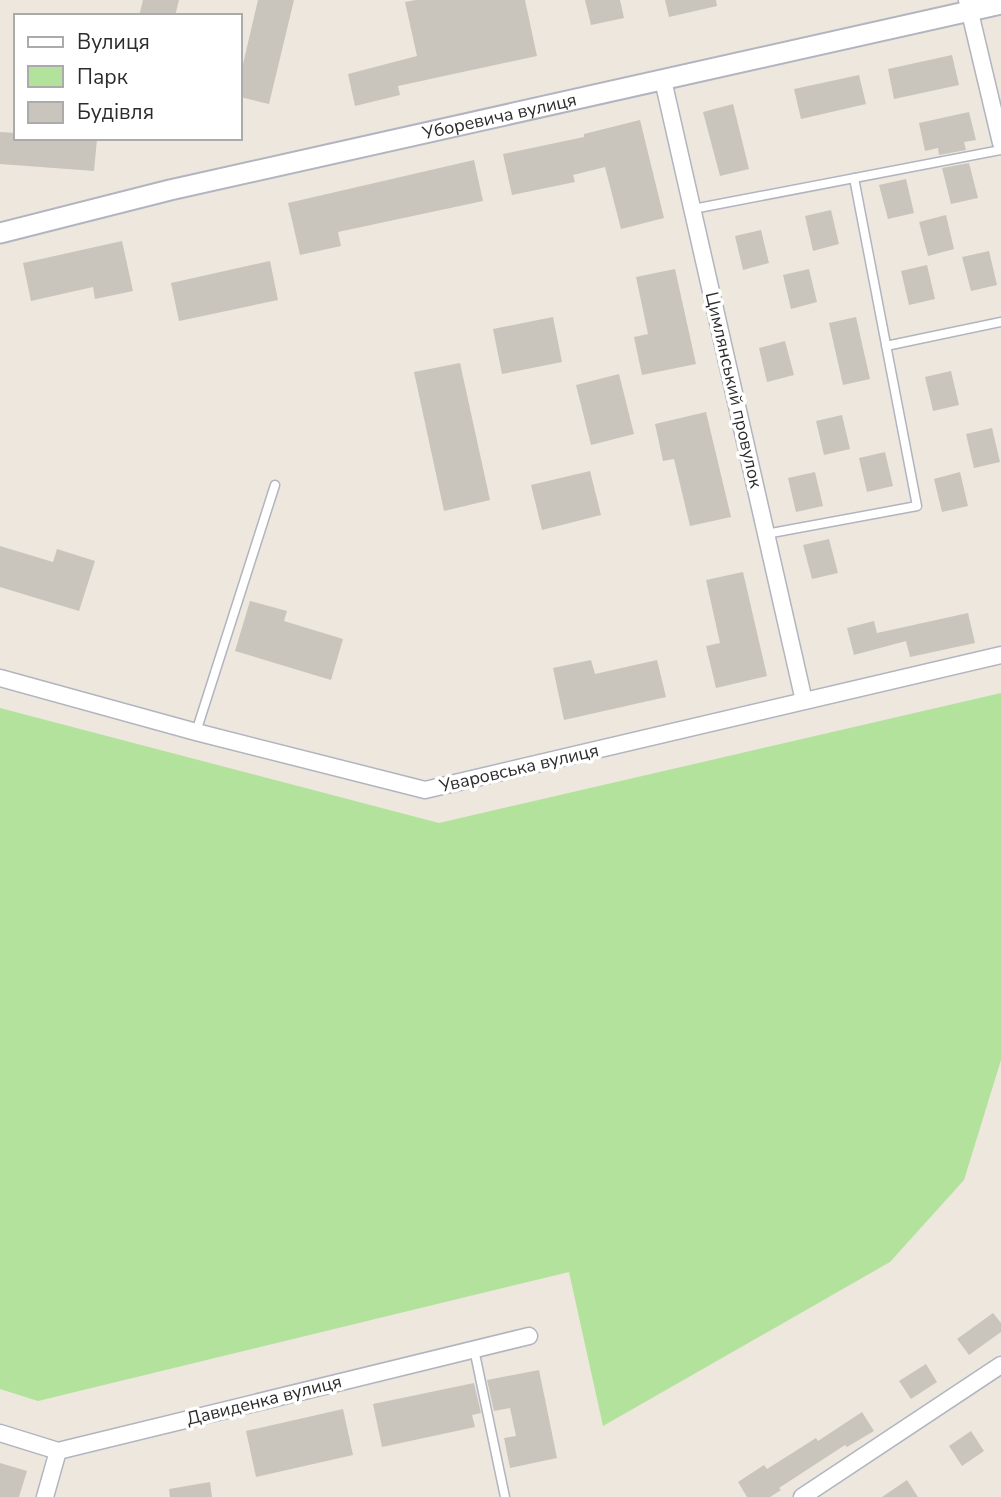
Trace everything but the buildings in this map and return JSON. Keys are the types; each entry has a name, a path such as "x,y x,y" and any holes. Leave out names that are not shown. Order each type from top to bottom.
{"street":[{"name":"Уборевича вулиця","path":"0,233 170,190 663,80 968,6 1001,4"},
{"path":"968,6 1001,143"},
{"name":"Цимлянський провулок","path":"663,80 804,701"},
{"name":"Уваровська вулиця","path":"0,678 196,732 425,790 1001,654"},
{"name":"Давиденка вулиця","path":"58,1451 529,1336"},
{"path":"802,1497 1001,1365"},
{"path":"0,1433 58,1451 45,1497"}],"lane":[{"path":"693,209 1001,150"},
{"path":"766,534 917,506 854,178"},
{"path":"886,345 1001,322"},
{"path":"196,732 275,485"},
{"path":"474,1349 505,1497"}],"green space":[{"path":"1001,693 1001,1060 964,1180 890,1262 603,1426 569,1272 38,1401 0,1389 0,708 439,823"}]}
